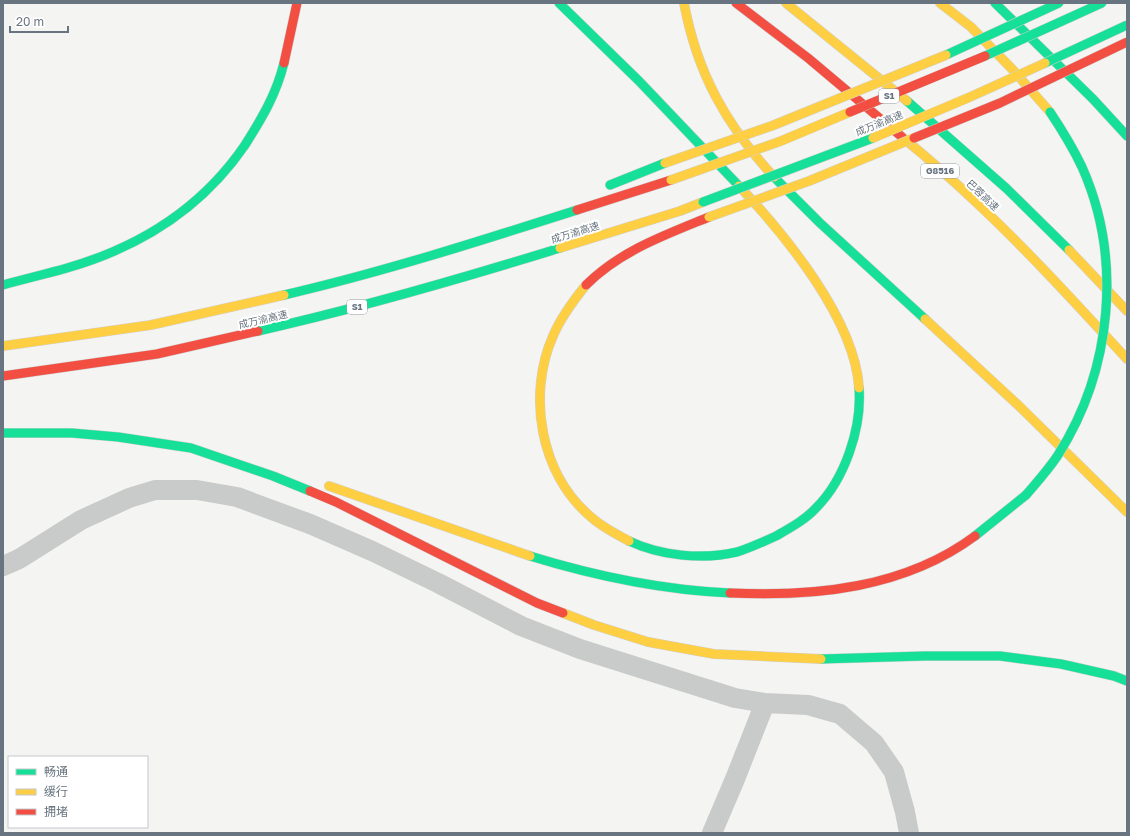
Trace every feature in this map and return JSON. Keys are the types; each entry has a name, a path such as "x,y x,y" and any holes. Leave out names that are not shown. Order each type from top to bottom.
{"highway":[{"path":"3,284 68,268 105,255 148,234 180,213 203,195 226,171 273,98 285,62 296,3"},
{"path":"559,3 620,60 765,214 806,267 843,329 852,353 858,379 860,406 856,433 848,456 836,480 819,505 792,528 754,547 726,554 693,556 660,551 635,544 611,532 593,519 578,505 559,480 550,459 544,434 540,388 543,363 552,337 563,315 574,298 614,260 645,244 709,217 809,181 1000,103 1127,42"},
{"path":"684,3 696,51 721,108 735,130 766,168 791,195 1018,405 1127,512"},
{"name":"巴蓉高速","path":"736,3 768,26 843,86 980,206 1127,358"},
{"name":"巴蓉高速","path":"786,3 863,63 956,143 1065,246 1127,312"},
{"path":"318,482 512,551 578,570 630,581 687,590 752,595 814,592 869,584 908,572 939,559 984,530 1026,495 1052,464 1075,424 1086,401 1100,355 1106,317 1107,287 1105,243 1094,200 1076,155 1050,112 1013,70 971,27 940,3"},
{"path":"995,3 1093,100 1127,136"},
{"path":"598,190 665,163 774,124 947,55 1059,3"},
{"name":"成万渝高速","path":"3,346 151,324 321,286 450,250 671,180 780,141 965,65 1102,3"},
{"name":"成万渝高速","path":"3,376 157,354 324,316 459,278 672,213 788,172 978,94 1127,25"},
{"path":"450,250 554,208"},
{"path":"3,433 72,434 118,437 191,448 245,459 285,471"},
{"path":"191,448 273,476 336,502 537,602 594,625 648,642 714,654 832,660 924,656 1000,656 1061,664 1114,676 1127,681"}],"street":[{"path":"3,566 19,560 81,520 129,498 155,490 197,490 237,497 310,524 372,551 521,626 580,649 735,698 765,704 808,705 840,714 874,743 894,772 906,812 909,833"},
{"path":"712,833 765,704"}],"traffic: fast":[{"path":"559,3 639,81 739,186"},
{"path":"995,3 1093,99 1127,136"},
{"path":"946,55 1059,3"},
{"path":"985,56 1102,3"},
{"path":"1045,63 1127,25"},
{"path":"3,285 67,268 120,249 167,222 189,206 228,168 245,145 263,116 273,96 284,63"},
{"path":"907,101 1006,188 1069,250"},
{"path":"1026,495 1058,455 1076,422 1090,387 1100,351 1106,314 1107,276 1103,239 1095,202 1079,160 1050,112"},
{"path":"703,202 873,138"},
{"path":"610,185 665,163"},
{"path":"774,177 820,223 925,319"},
{"path":"284,295 395,266 577,210"},
{"path":"258,331 334,313 485,271 560,248"},
{"path":"629,541 641,546 668,553 710,556 737,552 776,536 797,524 812,512 826,496 843,468 850,452 858,420 859,388"},
{"path":"3,433 72,433 118,437 191,448 273,476 310,491"},
{"path":"975,536 1026,495"},
{"path":"530,556 579,570 629,581 679,589 730,593"},
{"path":"821,659 924,656 1000,656 1061,664 1114,676 1127,681"}],"traffic: slow":[{"path":"684,3 697,52 716,97 742,138 774,177"},
{"path":"786,3 907,101"},
{"path":"940,3 971,27 1013,70 1050,112"},
{"path":"665,163 774,125 946,55"},
{"path":"873,138 1045,63"},
{"path":"671,180 781,141 850,112"},
{"path":"902,137 951,179 999,224 1055,281 1127,359"},
{"path":"709,217 809,181 914,138"},
{"path":"739,186 796,253 831,306 845,334 855,361 859,388"},
{"path":"560,248 680,211 703,202"},
{"path":"1069,250 1127,311"},
{"path":"586,285 560,322 553,336 545,359 541,383 540,408 543,432 550,456 560,479 574,499 595,521 629,541"},
{"path":"3,346 151,325 284,295"},
{"path":"925,319 1018,405 1127,512"},
{"path":"329,486 530,556"},
{"path":"563,613 594,625 648,642 714,654 821,659"}],"traffic: jam":[{"path":"284,63 297,3"},
{"path":"736,3 808,58 902,137"},
{"path":"914,138 1000,103 1127,42"},
{"path":"850,112 985,56"},
{"path":"577,210 671,180"},
{"path":"586,285 599,273 628,253 660,237 709,217"},
{"path":"3,376 157,354 258,331"},
{"path":"310,491 336,502 537,603 563,613"},
{"path":"730,593 794,593 858,586 889,578 919,567 948,554 975,536"}]}
